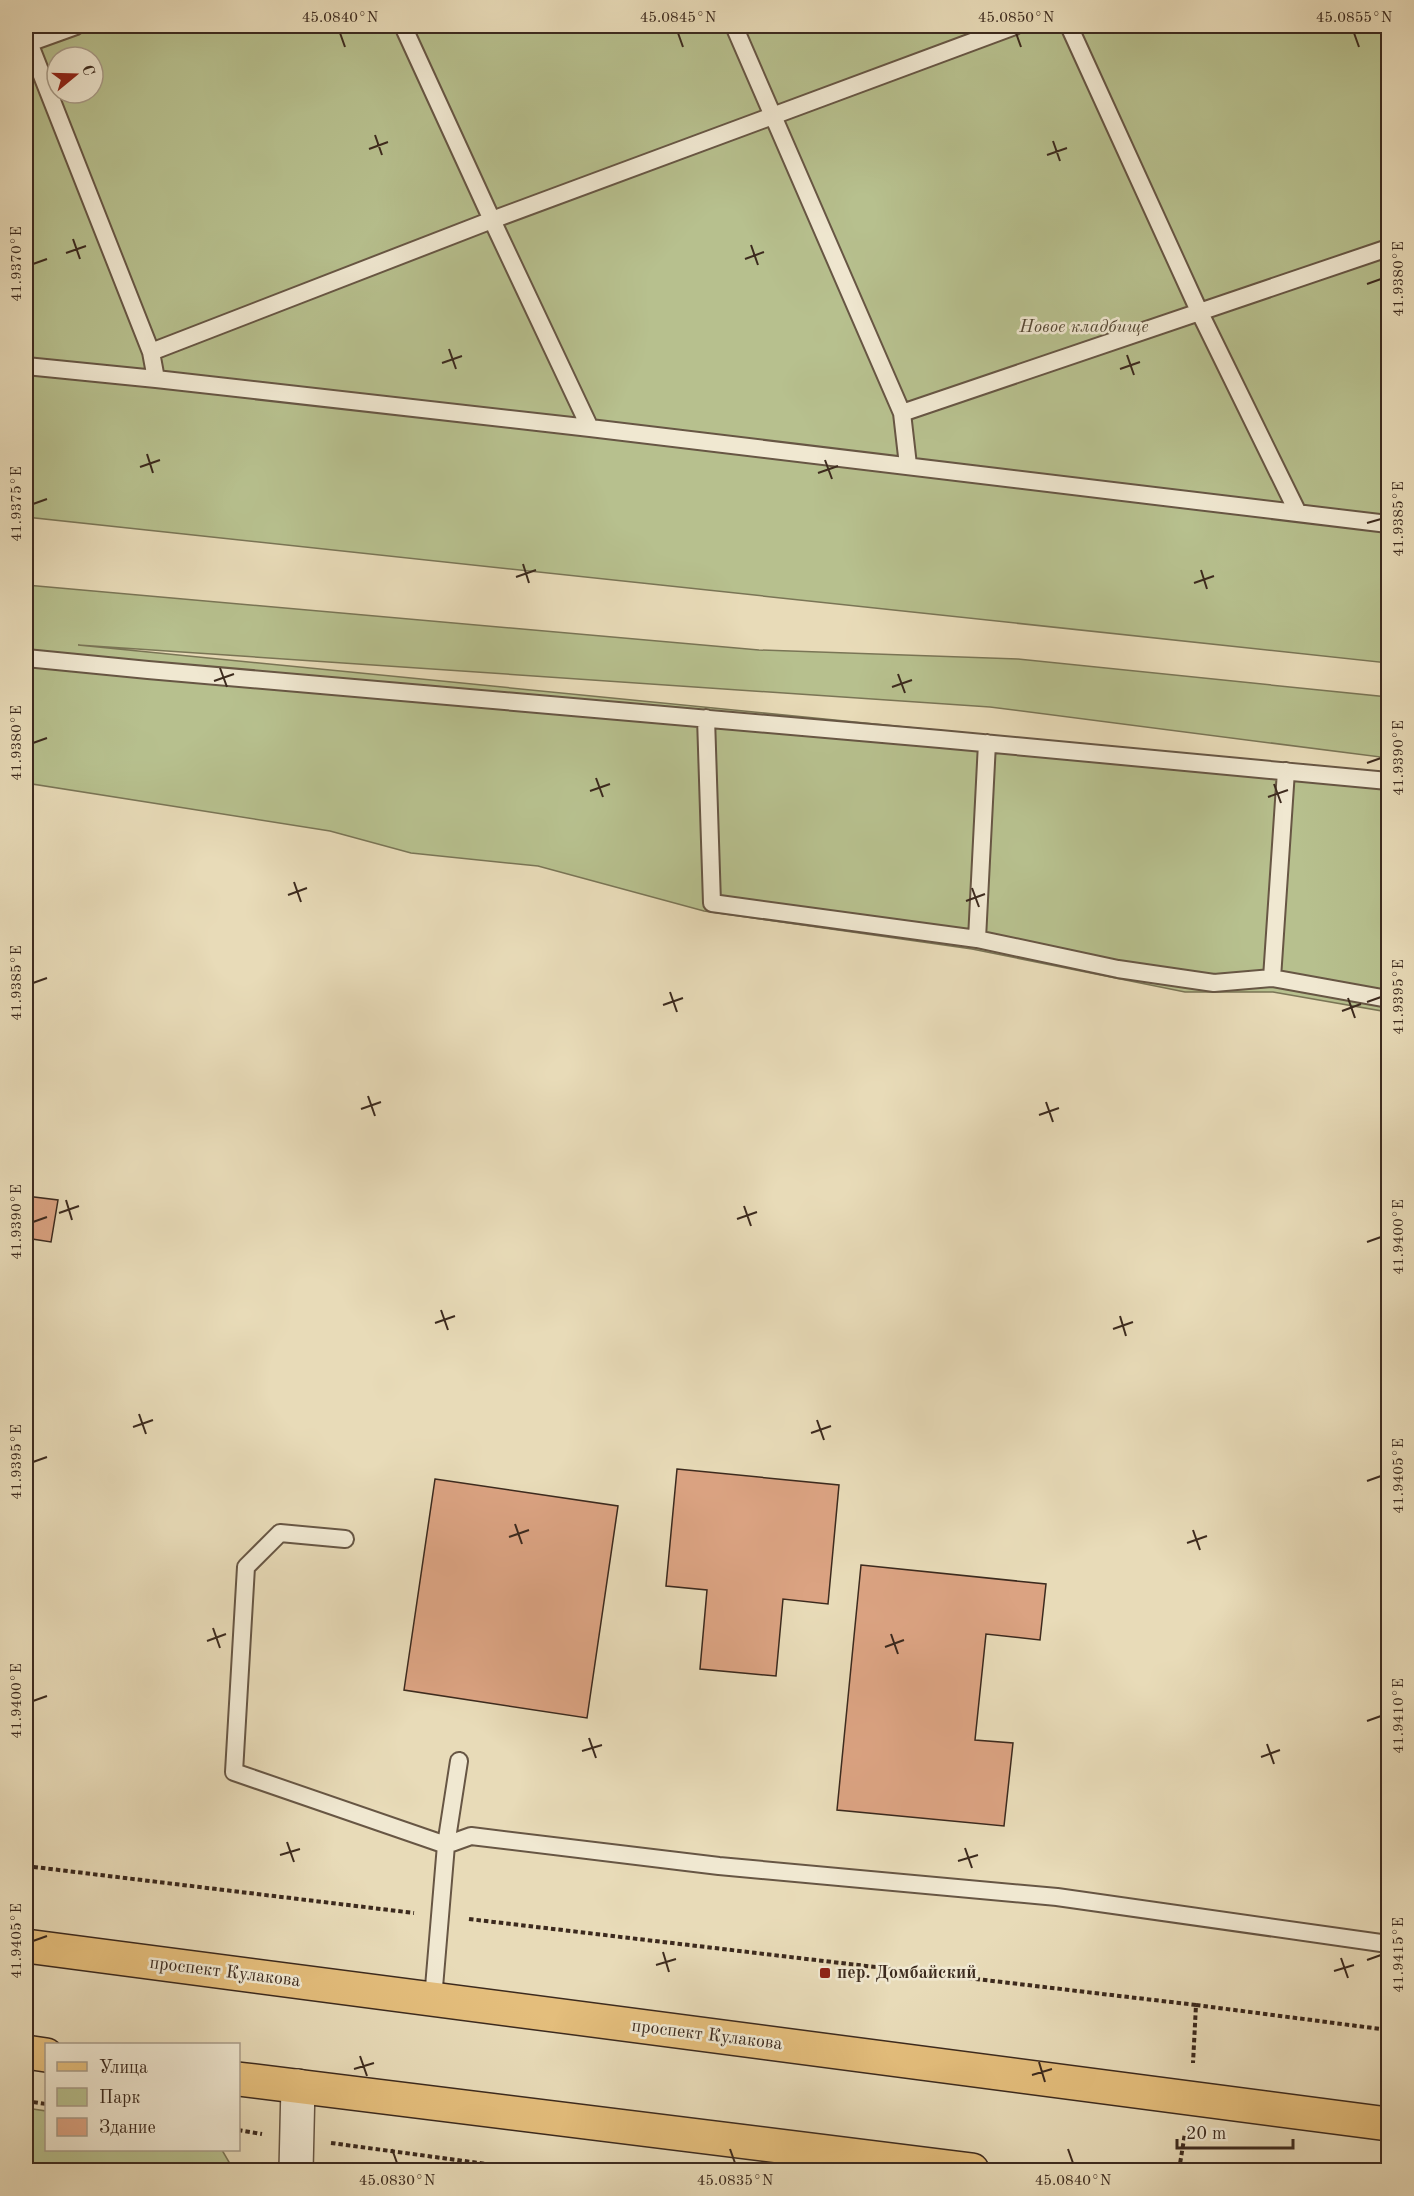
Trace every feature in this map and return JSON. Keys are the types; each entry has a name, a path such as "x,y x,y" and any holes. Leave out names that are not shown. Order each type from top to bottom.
{"main road":[{"name":"проспект Кулакова","path":"26,1946 1389,2124"},
{"path":"26,2052 45,2055"},
{"path":"240,2079 972,2170"}],"street":[{"path":"296,2170 298,2086"}],"lane":[{"path":"76,26 27,41 151,352 156,379"},
{"path":"403,26 590,428"},
{"path":"734,26 902,413 908,465"},
{"path":"151,352 492,220 1015,26"},
{"path":"1069,26 1199,311 1298,513"},
{"path":"902,413 1389,248"},
{"path":"26,366 590,428 1389,524"},
{"path":"26,658 1389,781"},
{"path":"706,718 712,903 977,939 1119,969 1214,983 1272,978 1389,999"},
{"path":"977,939 987,743"},
{"path":"1272,978 1286,771"},
{"path":"345,1539 280,1533 246,1567 234,1772 447,1845 471,1836 719,1866 1057,1897 1389,1944"},
{"path":"433,1999 447,1845 459,1761"}],"path":[{"path":"26,1866 1389,2030"},
{"path":"1179,2170 1191,2098 1196,2005"},
{"path":"26,2101 45,2104"},
{"path":"240,2130 531,2170"}],"green space":[{"name":"Новое кладбище","path":"26,26 1388,26 1388,663 26,517"},
{"path":"26,585 759,650 1018,659 1388,697 1388,758 990,707 78,645 1388,775 1388,1012 1273,992 1185,992 972,949 704,911 538,866 411,853 330,831 26,783"},
{"path":"26,2108 45,2111 45,2151 223,2151 233,2169 232,2170 26,2170"}],"building":[{"path":"26,1196 58,1200 51,1242 26,1238"},
{"path":"677,1469 839,1485 828,1604 783,1599 776,1676 700,1669 707,1590 666,1586"},
{"path":"435,1479 618,1506 587,1718 404,1690"},
{"path":"861,1565 1046,1584 1040,1640 986,1634 975,1740 1013,1743 1004,1826 837,1810"}],"place":[{"name":"пер. Домбайский","path":"825,1973"}]}
